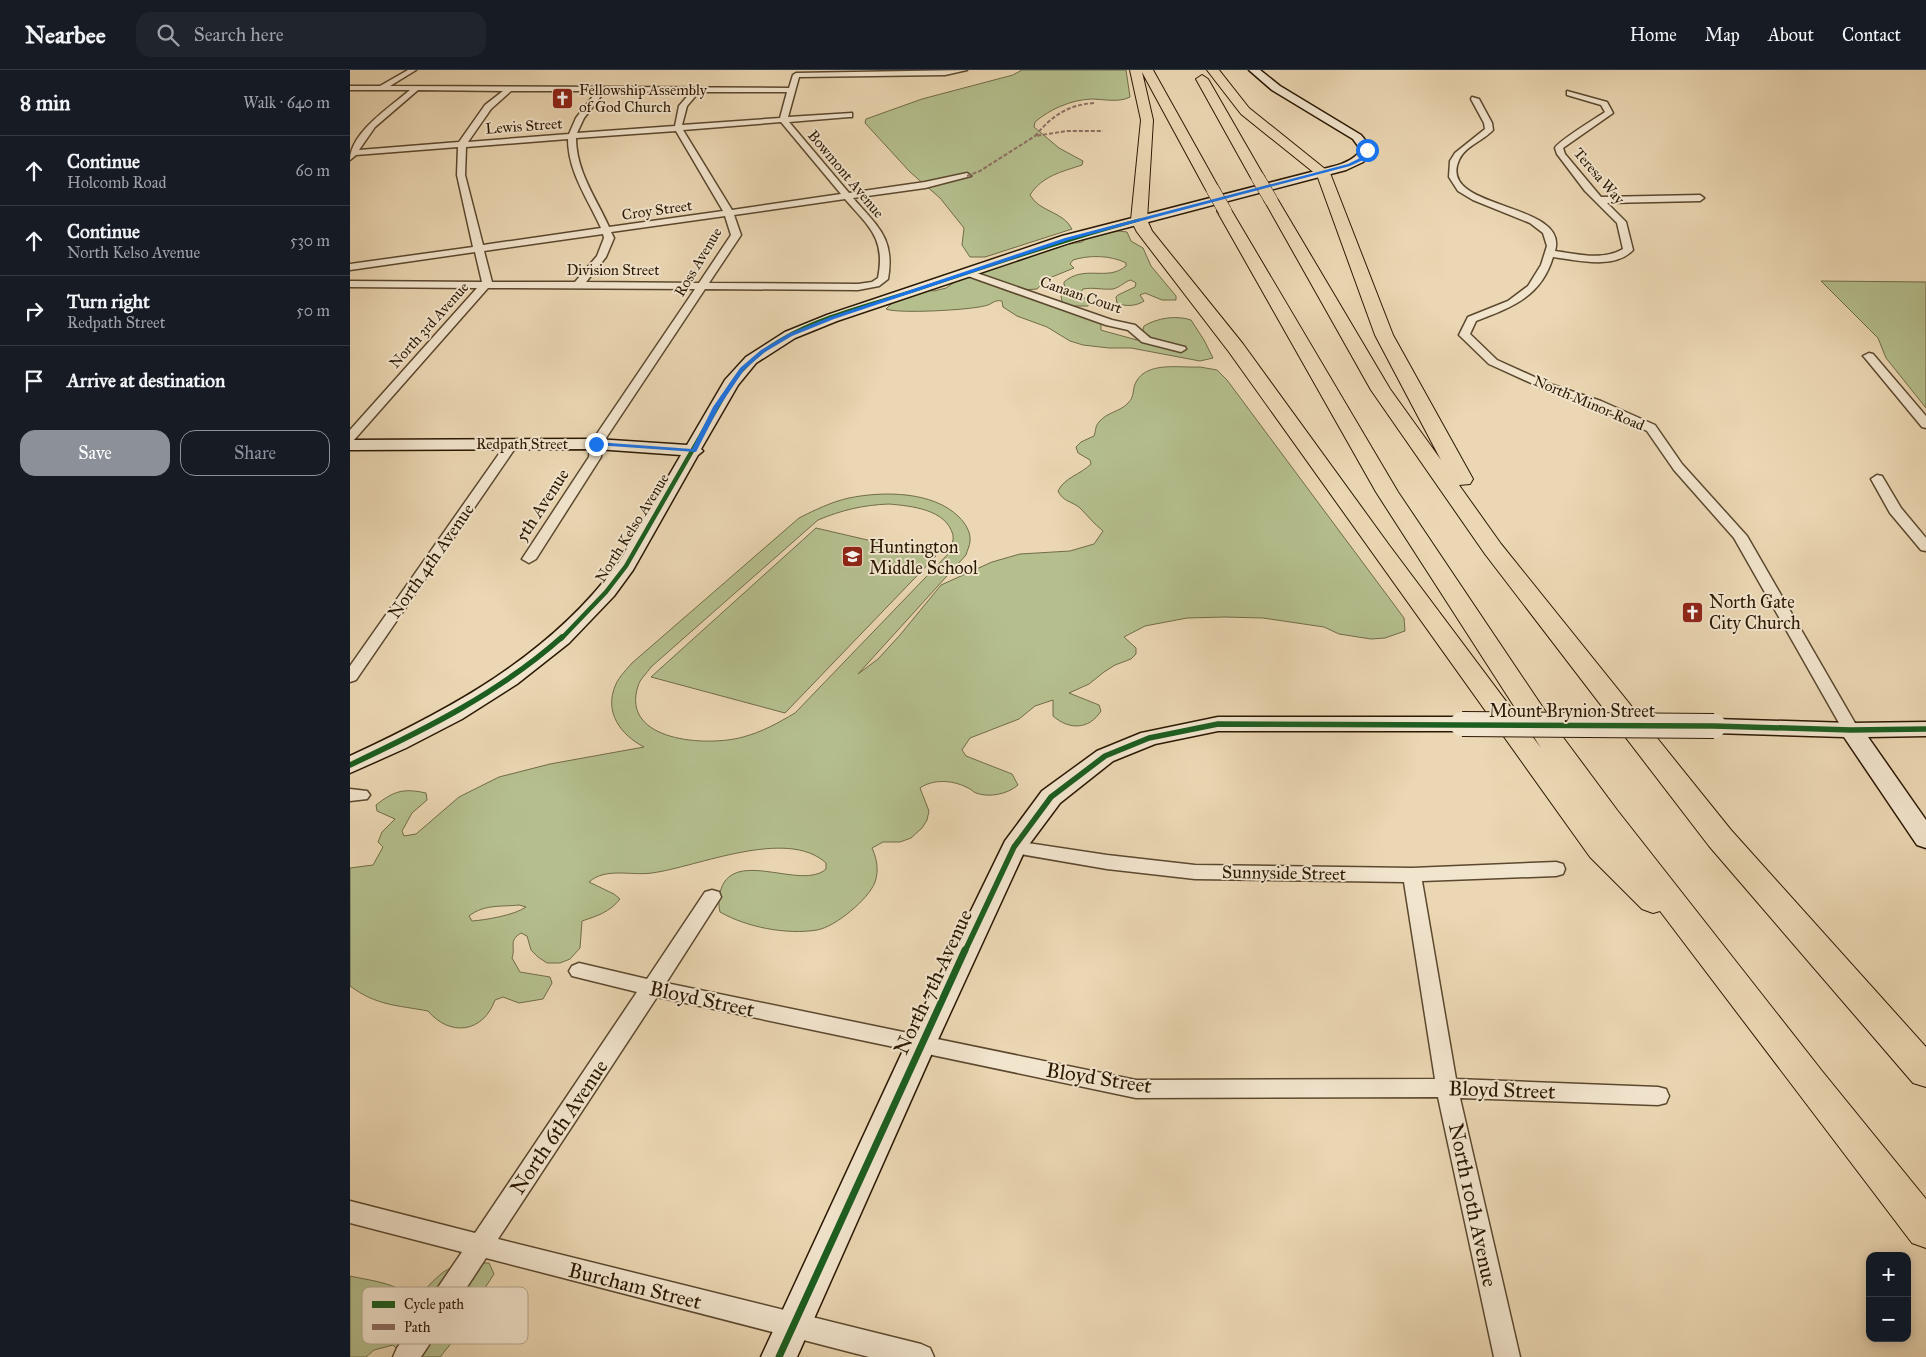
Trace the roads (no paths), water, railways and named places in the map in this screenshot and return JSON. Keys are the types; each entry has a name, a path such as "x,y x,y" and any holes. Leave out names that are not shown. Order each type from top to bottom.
{"highway":[{"path":"1136,70 1146,120 1139,220 1144,232 1236,348 1381,550 1601,849 1729,977"},
{"path":"1147,70 1219,201 1364,452 1430,558 1552,742 1606,817 1809,1082 1926,1230"},
{"path":"1197,70 1380,390 1493,549 1720,838 1926,1072"},
{"path":"1213,70 1245,111 1323,173 1384,335 1464,483 1493,549"}],"street":[{"path":"381,88 413,70"},
{"path":"783,120 790,90 796,75 964,70"},
{"name":"North Kelso Avenue","path":"350,765 427,729 523,670 570,631 607,594 626,566 694,451 731,383 751,360 763,351 790,335 832,318 1067,239 1323,173 1362,159 1367,150 1357,137 1276,88 1254,70"},
{"path":"350,88 790,90"},
{"path":"351,154 372,125 417,88"},
{"path":"462,144 488,107 510,89"},
{"path":"579,284 608,246 609,238 574,161 572,136 586,107 603,89"},
{"path":"678,128 683,106 697,89"},
{"name":"Teresa Way","path":"1552,254 1608,258 1621,255 1628,250 1621,222 1583,182 1561,154 1559,148 1560,144 1600,122 1609,113 1608,109 1595,100 1570,93"},
{"path":"1476,99 1488,123 1488,130 1458,153 1453,160 1452,177 1455,184 1473,196 1544,228 1551,237 1552,254"},
{"name":"Lewis Street","path":"351,154 849,115"},
{"name":"Bowmont Avenue","path":"783,120 876,230 884,244 886,258 883,279 875,284"},
{"name":"Ross Avenue","path":"596,444 736,235 729,213 678,128"},
{"name":"North 3rd Avenue","path":"350,436 487,284 461,175 462,144"},
{"name":"Croy Street","path":"350,267 950,181 967,176"},
{"path":"1600,200 1700,198"},
{"name":"North Minor Road","path":"1552,254 1533,287 1508,305 1472,319 1464,335 1493,362 1546,386 1597,403 1651,428 1678,467 1740,536 1851,730 1926,839"},
{"name":"Canaan Court","path":"968,272 1110,323 1131,327 1146,340 1181,350"},
{"name":"Division Street","path":"350,284 858,287 875,284"},
{"path":"1869,356 1926,424"},
{"name":"North 4th Avenue","path":"350,677 512,444"},
{"name":"Redpath Street","path":"350,445 596,444 694,451"},
{"name":"5th Avenue","path":"529,559 595,457 596,444"},
{"path":"1877,479 1895,510 1926,547"},
{"name":"Mount Brynion Street","path":"1218,724 1462,724 1714,726 1851,730 1926,729"},
{"name":"North 7th Avenue","path":"779,1357 921,1044 1014,847 1051,797 1105,756 1149,738 1218,724"},
{"name":"Sunnyside Street","path":"1014,847 1107,862 1195,872 1412,875 1556,869"},
{"name":"North 10th Avenue","path":"1412,875 1447,1088 1507,1357"},
{"name":"North 6th Avenue","path":"452,1287 712,897"},
{"name":"Bloyd Street","path":"579,971 652,988 1136,1089 1447,1088 1658,1096"},
{"name":"Burcham Street","path":"350,1212 921,1357"},
{"name":"North 6th Avenue","path":"406,1357 415,1344"}],"place":[{"name":"Fellowship Assembly of God Church","path":"563,99"},
{"name":"Huntington Middle School","path":"853,557"},
{"name":"North Gate City Church","path":"1693,612"}]}
